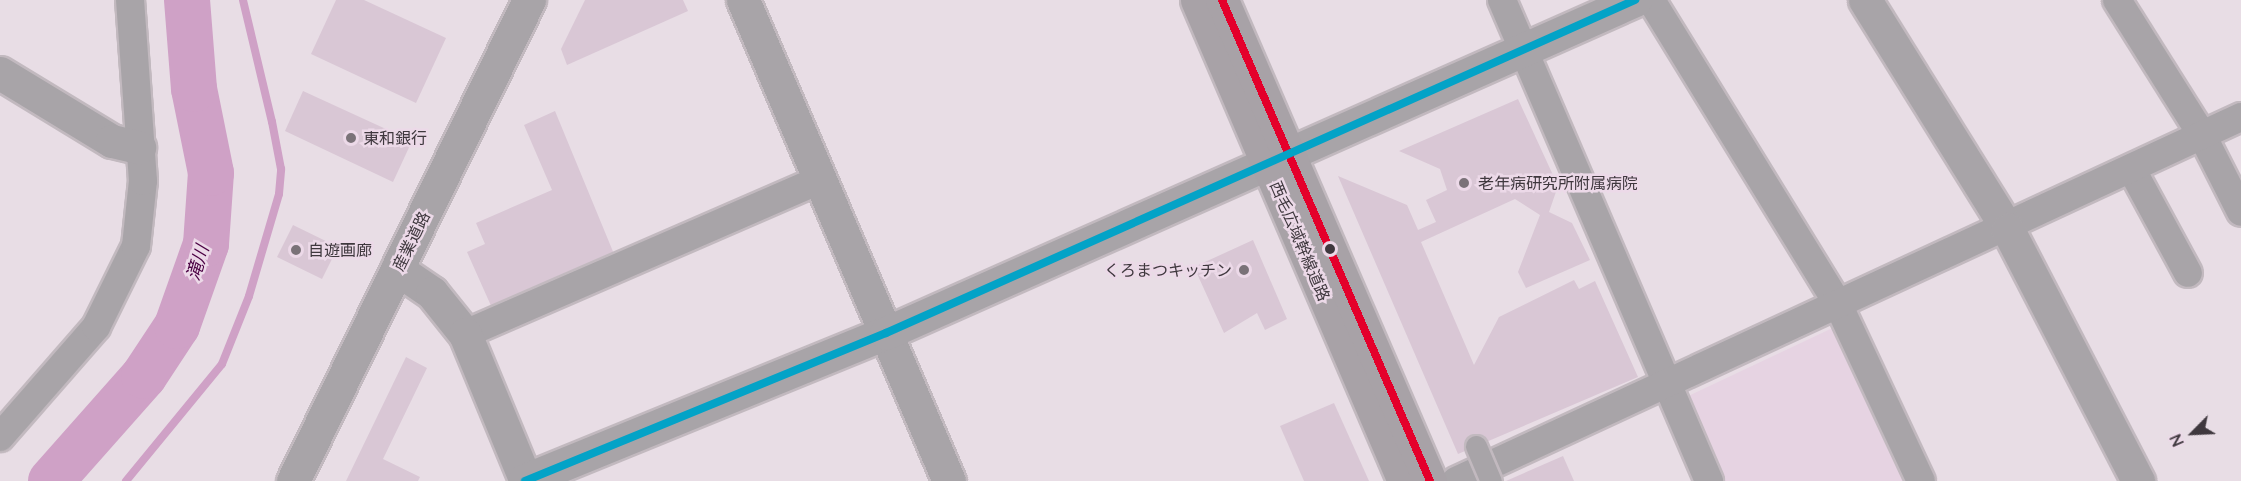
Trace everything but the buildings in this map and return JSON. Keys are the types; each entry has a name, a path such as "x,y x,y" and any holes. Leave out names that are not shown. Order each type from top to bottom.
{"main road":[{"name":"西毛広域幹線道路","path":"1197,0 1277,157 1430,481"},
{"name":"西毛広域幹線道路","path":"1222,0 1277,157 1404,481"}],"street":[{"path":"0,437 96,327 125,275 141,215 140,147 130,0"},
{"name":"産業道路","path":"293,481 529,0"},
{"path":"743,0 949,481"},
{"path":"1502,0 1709,481"},
{"path":"398,269 432,293 465,334 525,481 886,333 1522,47 1635,0"},
{"path":"1650,0 1838,304 1921,481"},
{"path":"1865,0 2008,230 2138,481"},
{"path":"2117,0 2202,135 2241,212"},
{"path":"0,73 112,141 140,147"},
{"path":"1456,481 1838,304 2008,230 2241,117"},
{"path":"2132,170 2188,273"},
{"path":"465,334 819,180"},
{"path":"1476,446 1491,481"}],"shaded area":[{"path":"1841,324 1916,481 1717,481 1682,399"}],"waterway":[{"name":"滝川","path":"51,481 144,376 177,326 206,244 211,173 194,89 187,0"},
{"path":"126,481 222,364 249,296 279,194 281,169 243,0"}],"transit line":[{"path":"1222,0 1430,481"},
{"path":"525,481 886,333 1635,0"}],"place":[{"name":"東和銀行","path":"351,138"},
{"name":"老年病研究所附属病院","path":"1464,183"},
{"name":"自遊画廊","path":"296,250"},
{"name":"くろまつキッチン","path":"1244,270"}]}
